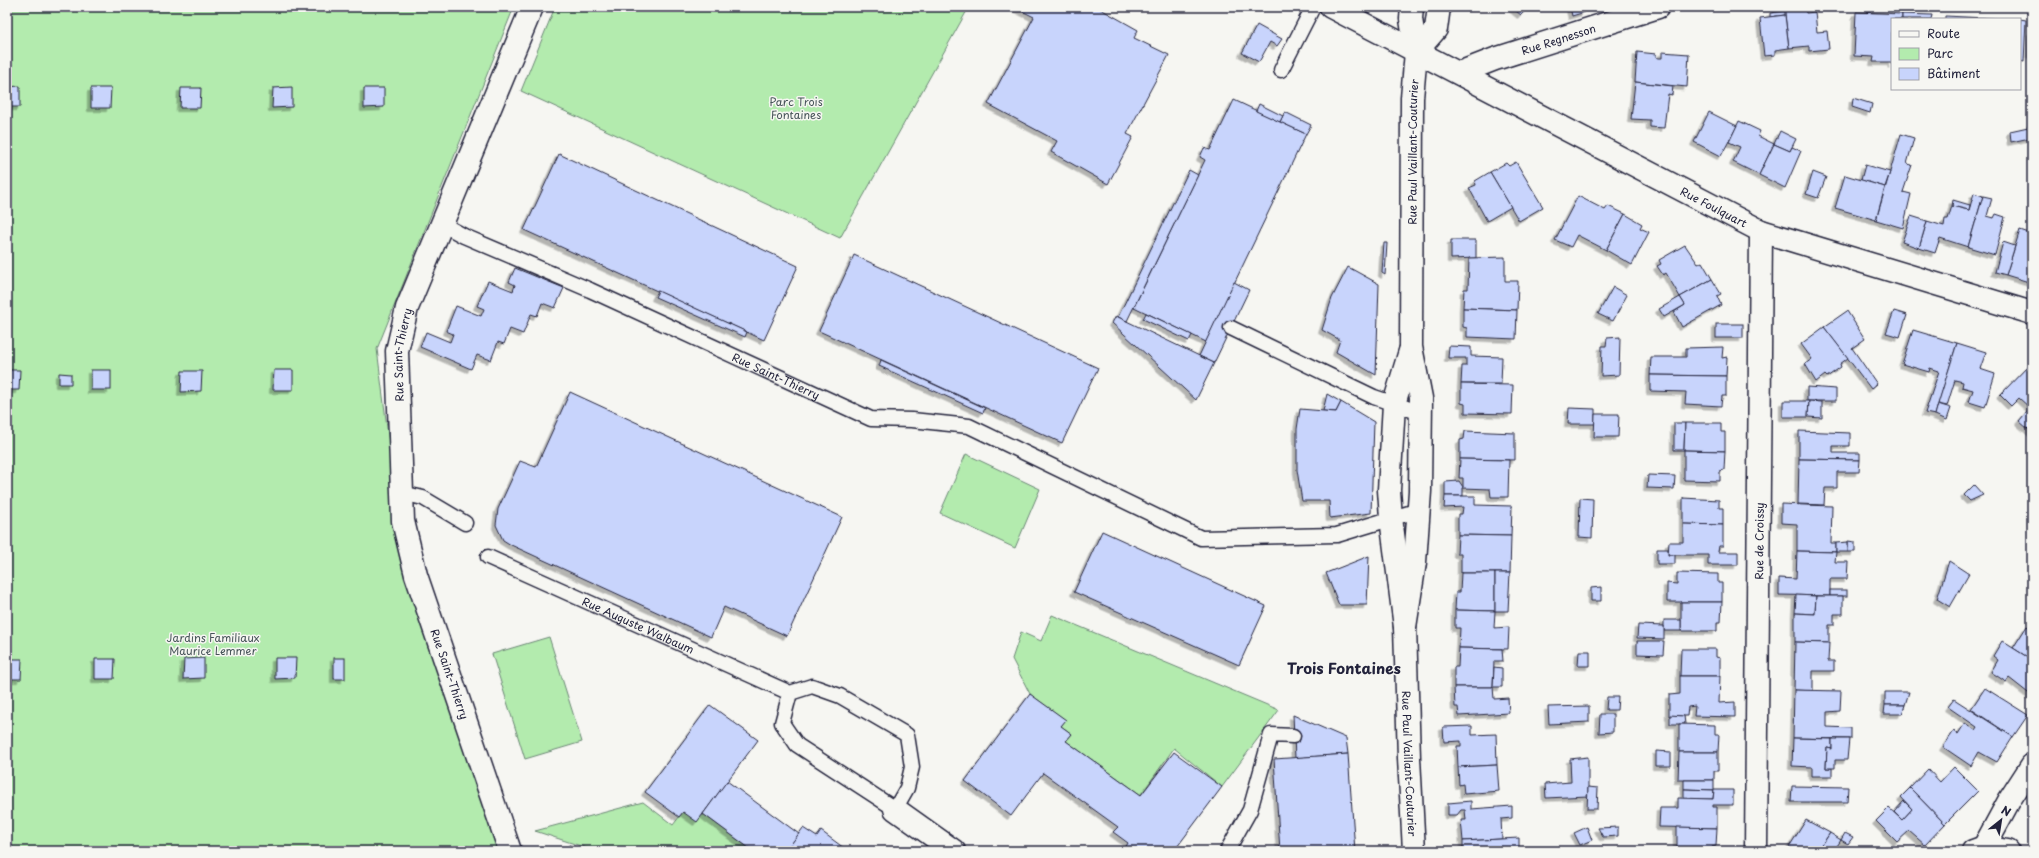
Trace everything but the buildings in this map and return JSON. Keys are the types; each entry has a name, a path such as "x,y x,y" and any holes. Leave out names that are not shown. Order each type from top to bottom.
{"street":[{"name":"Rue Saint-Thierry","path":"510,851 416,575 403,522 397,351 407,308 532,7"},
{"path":"1331,7 1416,52 1436,29 1439,7"},
{"name":"Rue Paul Vaillant-Couturier","path":"1405,627 1416,562 1419,510 1421,413 1421,398 1411,348 1412,98 1416,52 1411,19 1412,7"},
{"name":"Rue Regnesson","path":"1459,73 1495,59 1658,7"},
{"name":"Rue Foulquart","path":"1416,52 1762,231 2032,313"},
{"name":"Rue de Croissy","path":"1756,851 1762,231"},
{"name":"Rue Paul Vaillant-Couturier","path":"1411,348 1394,404 1389,490 1391,518 1405,627 1409,758 1414,851"},
{"path":"2008,851 1978,849 2032,765"},
{"path":"895,809 954,851"}],"lane":[{"path":"1281,70 1314,7"},
{"name":"Rue Saint-Thierry","path":"442,224 464,236 590,290 871,420 912,420 969,426 1201,538 1337,535 1391,518"},
{"path":"1231,328 1354,387 1394,404 1421,413"},
{"path":"402,493 423,498 465,523"},
{"path":"1391,518 1419,510"},
{"name":"Rue Auguste Walbaum","path":"488,557 790,693"},
{"path":"812,686 840,696 907,735 912,767 907,788 895,809 797,745 782,723 790,693 812,686"},
{"path":"1227,851 1250,810 1271,735 1293,736"}],"green space":[{"name":"Jardins Familiaux Maurice Lemmer","path":"7,7 514,7 377,349 405,569 499,851 7,851"},
{"name":"Parc Trois Fontaines","path":"555,7 969,7 840,238 521,91"},
{"path":"966,454 1040,489 1015,548 940,513"},
{"path":"1052,615 1279,710 1222,787 1174,748 1141,795 1066,741 1072,734 1061,726 1065,720 1030,694 1012,659 1021,632 1041,641"},
{"path":"549,637 582,742 525,759 492,654"},
{"path":"643,802 673,825 683,812 703,814 753,851 596,851 535,831"}],"district":[{"name":"Trois Fontaines","path":"1344,667"}]}
